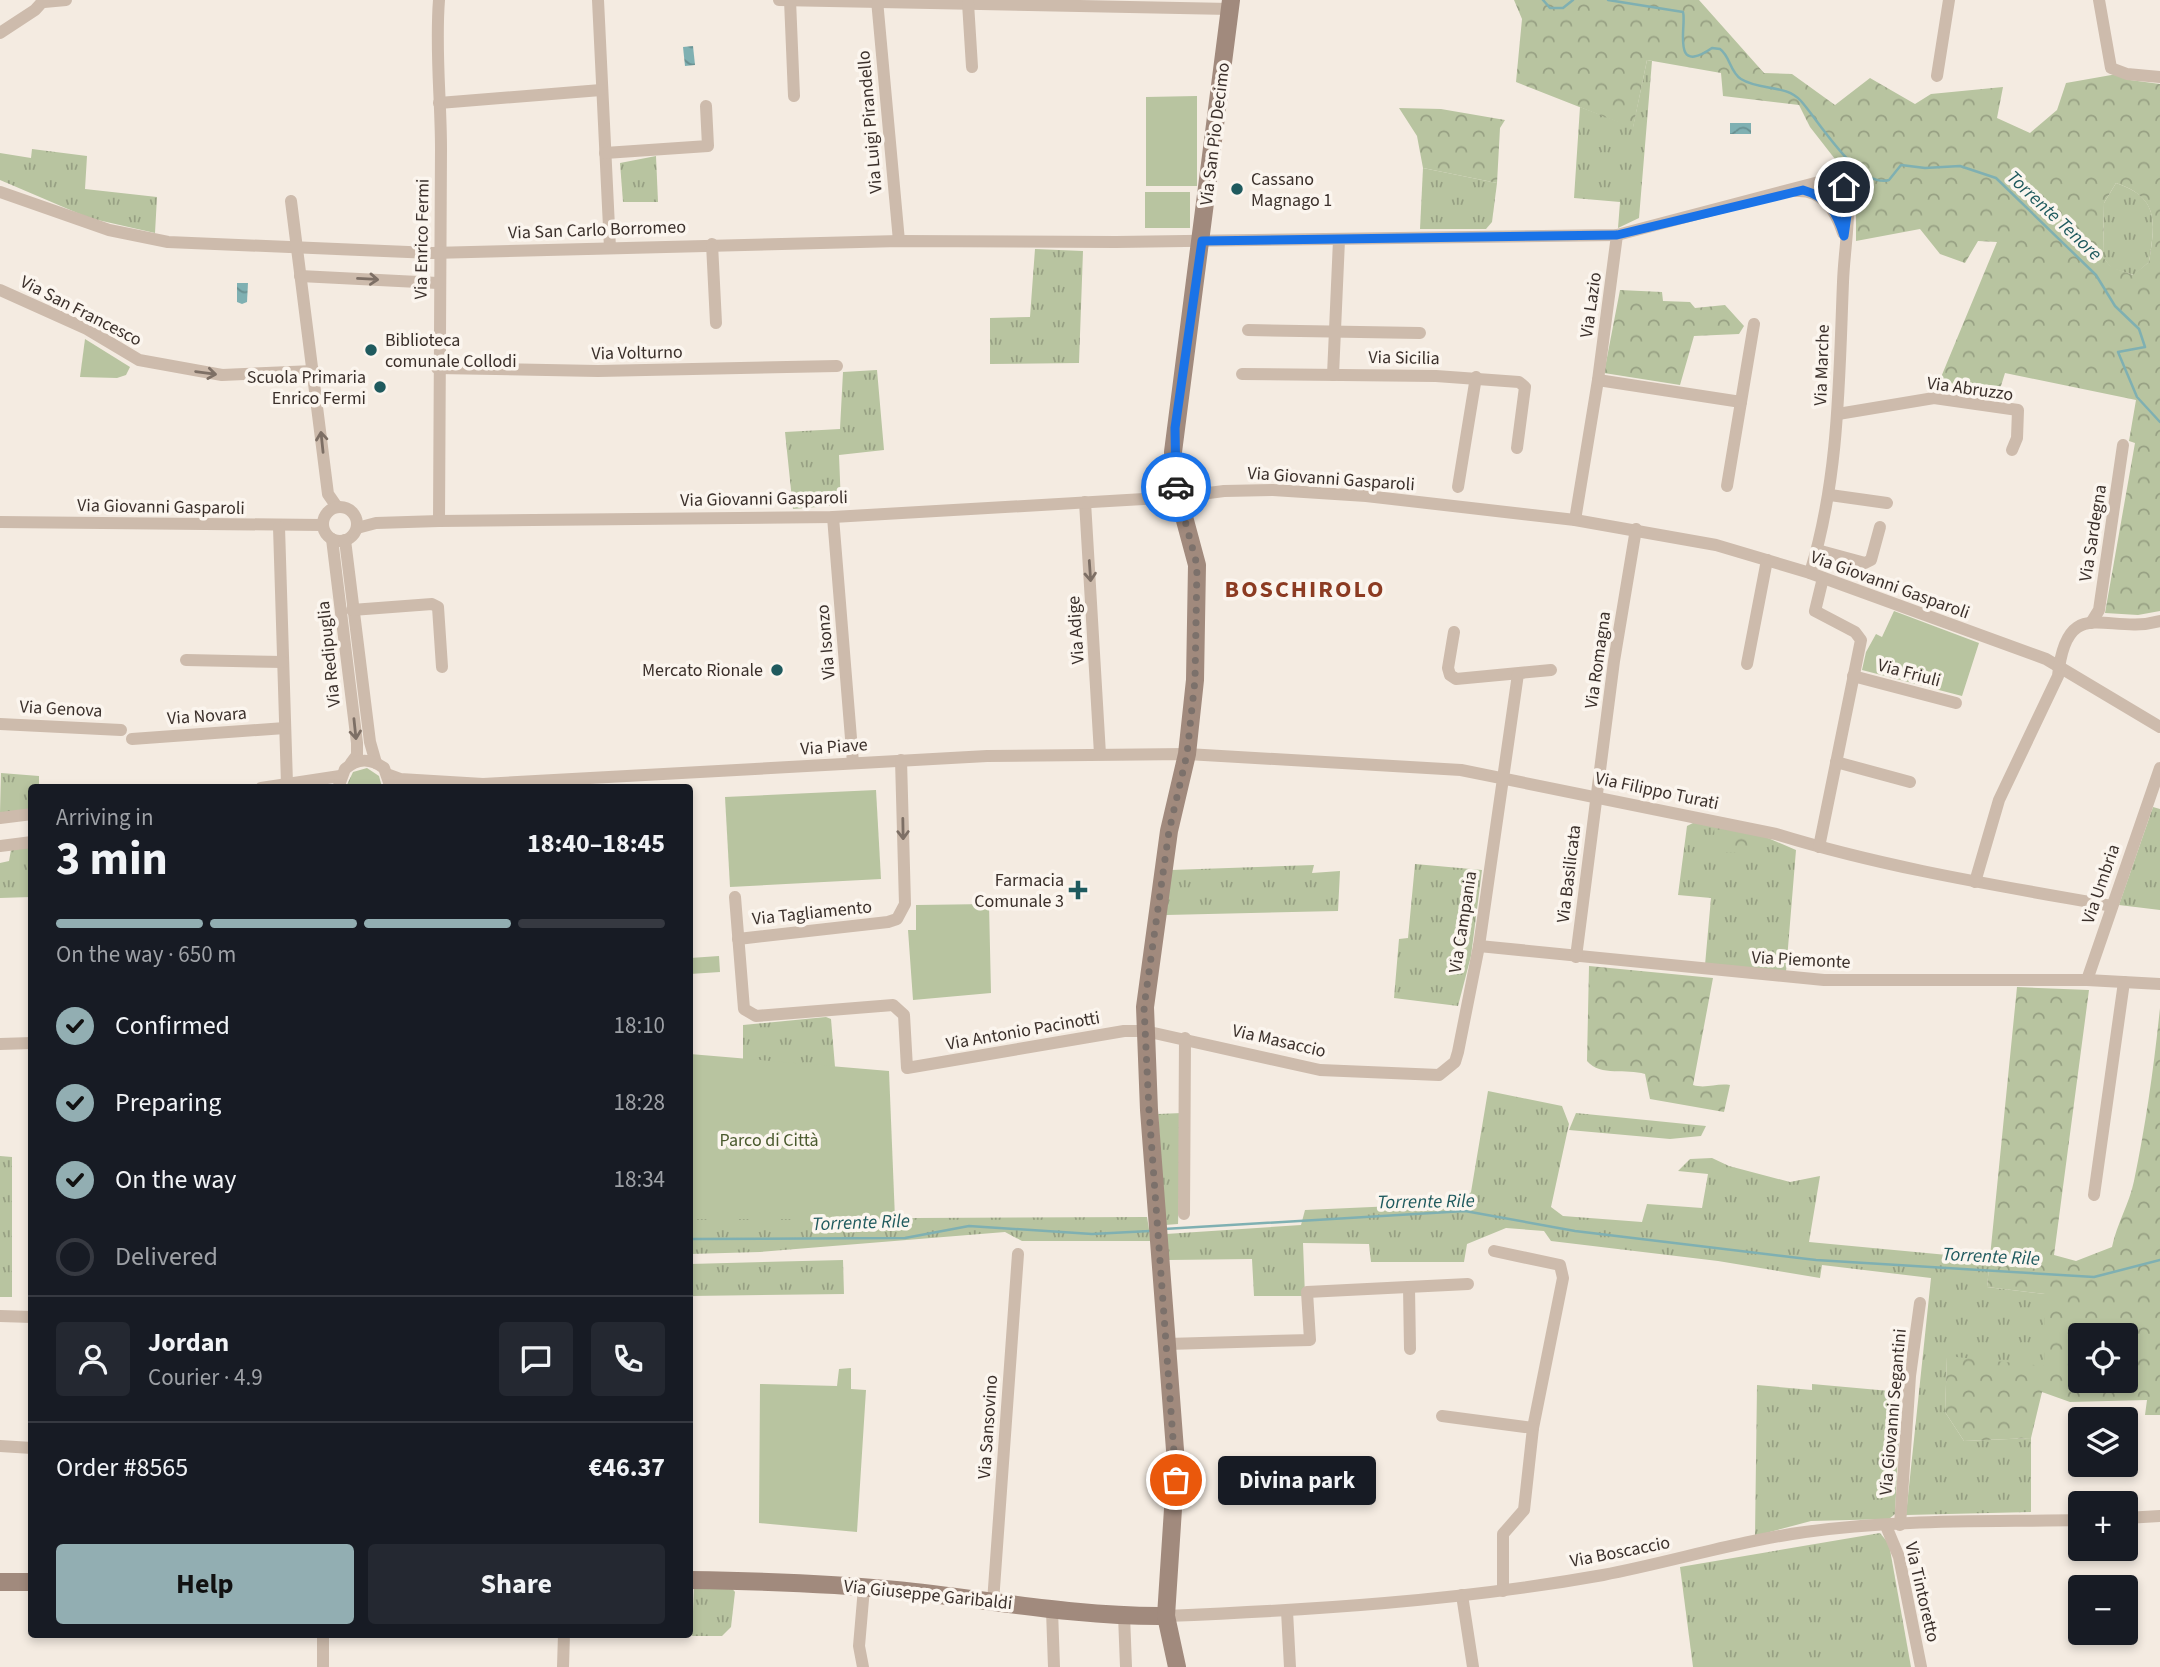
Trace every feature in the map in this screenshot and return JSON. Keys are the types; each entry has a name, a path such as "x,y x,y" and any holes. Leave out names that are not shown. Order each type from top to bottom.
{"street":[{"path":"0,33 44,1 66,0"},
{"name":"Via Enrico Fermi","path":"439,0 436,50 439,103 439,521"},
{"path":"598,0 610,248"},
{"path":"779,0 1195,8 1231,4"},
{"path":"790,0 794,96"},
{"path":"1937,76 1949,0"},
{"path":"2099,0 2111,68 2127,74 2160,76"},
{"name":"Via Luigi Pirandello","path":"877,1 899,241"},
{"path":"968,3 972,67"},
{"name":"Via San Pio Decimo","path":"1187,754 1195,680 1198,578 1194,551 1173,476 1175,428 1202,241 1231,4"},
{"path":"439,103 601,90"},
{"path":"605,153 708,146 706,106"},
{"name":"Via Marche","path":"1792,191 1819,182 1838,182 1844,187 1849,201 1844,236 1838,414 1830,495 1818,550 1816,576"},
{"name":"Via Marche","path":"1792,191 1803,190 1824,200 1839,219 1844,236"},
{"name":"Via San Carlo Borromeo","path":"0,192 137,237 168,242 439,253 899,241 1339,240 1617,235 1792,191"},
{"path":"291,201 328,494 337,507"},
{"name":"Via Lazio","path":"1575,520 1598,380 1617,235"},
{"path":"1333,375 1339,240"},
{"path":"712,244 716,323"},
{"path":"300,276 438,283"},
{"name":"Via San Francesco","path":"0,290 87,329 139,360 222,375 314,371"},
{"path":"1727,486 1754,324"},
{"name":"Via Sicilia","path":"1248,330 1420,332"},
{"name":"Via Volturno","path":"437,368 598,371 837,366"},
{"name":"Via Sicilia","path":"1242,374 1476,377 1519,382 1525,387 1517,448"},
{"path":"1458,487 1476,377"},
{"path":"1598,380 1741,401"},
{"name":"Via Abruzzo","path":"1838,414 1934,398 2018,410 2017,438 2012,450"},
{"name":"Via Sardegna","path":"2091,623 2099,610 2123,445"},
{"name":"Via Giovanni Gasparoli","path":"357,523 833,517 1178,497 1224,491 1273,490 1366,496 1575,520 1716,545 1816,576 2059,666 2160,727"},
{"path":"1830,495 1887,503"},
{"name":"Via Adige","path":"1086,502 1100,754"},
{"path":"337,507 349,509 357,523 339,540 322,525 327,513 337,507"},
{"name":"Via Isonzo","path":"833,517 853,763"},
{"name":"Via Giovanni Gasparoli","path":"0,522 279,527 322,525"},
{"path":"279,527 287,784"},
{"path":"1818,550 1865,564 1871,559 1880,527"},
{"name":"Via Romagna","path":"1597,796 1636,529"},
{"name":"Via Redipuglia","path":"339,540 352,610 371,753 376,762"},
{"name":"Via Redipuglia","path":"339,540 357,743 357,755 351,764"},
{"path":"1746,664 1767,560"},
{"name":"Via Friuli","path":"1816,576 1815,611 1860,635 1819,847"},
{"name":"Via Redipuglia","path":"352,610 432,604 438,607 442,667"},
{"path":"1975,882 1999,800 2058,676 2071,632 2076,626 2091,623 2160,621"},
{"path":"1454,632 1448,668 1450,675 1456,679 1518,674 1523,670 1551,670"},
{"path":"186,660 283,662"},
{"name":"Via Campania","path":"1447,1069 1458,1052 1479,946 1501,776 1518,674"},
{"name":"Via Friuli","path":"1853,676 1956,703"},
{"name":"Via Genova","path":"0,724 121,730"},
{"name":"Via Novara","path":"132,739 285,728"},
{"path":"1177,1667 1166,1616 1176,1463 1158,1244 1144,1007 1169,831 1187,754"},
{"name":"Via Piave","path":"390,781 400,779 482,784 901,760 1187,754"},
{"name":"Via Filippo Turati","path":"1187,754 1461,770 1501,776 1776,834 1819,847 1975,882 2112,906"},
{"path":"304,784 339,782 351,764 359,760 376,762 390,781"},
{"name":"Via Tagliamento","path":"738,939 897,919 905,904 901,760"},
{"path":"1836,762 1910,782"},
{"name":"Via Umbria","path":"2087,979 2112,906 2154,802 2160,768"},
{"name":"Via Basilicata","path":"1576,957 1597,796"},
{"path":"0,818 28,814"},
{"path":"0,846 28,842"},
{"name":"Via Tagliamento","path":"735,897 742,1002 750,1015 892,1005 904,1016 907,1068"},
{"name":"Via Piemonte","path":"1479,946 1824,980 2087,979 2160,985"},
{"path":"2094,1195 2124,982"},
{"name":"Via Antonio Pacinotti","path":"907,1068 1124,1031 1145,1031"},
{"name":"Via Masaccio","path":"1145,1031 1320,1070 1429,1076 1447,1069"},
{"path":"1184,1214 1185,1038"},
{"path":"0,1044 28,1043"},
{"path":"1494,1251 1560,1265 1563,1278 1533,1428 1524,1510 1503,1534 1503,1591"},
{"name":"Via Sansovino","path":"993,1602 1017,1254"},
{"path":"1167,1344 1310,1340 1307,1292 1468,1284"},
{"path":"1409,1287 1410,1349"},
{"name":"Via Giovanni Segantini","path":"1900,1525 1910,1376 1920,1303"},
{"path":"0,1316 28,1317"},
{"path":"1443,1416 1533,1428"},
{"path":"0,1446 28,1448"},
{"path":"2138,1517 2160,1516"},
{"name":"Via Boscaccio","path":"1166,1616 1332,1610 1503,1591 1604,1575 1805,1532 1900,1525 2068,1520"},
{"name":"Via Tintoretto","path":"1886,1526 1899,1558 1921,1667"},
{"name":"Via Giuseppe Garibaldi","path":"693,1580 864,1588 1052,1610 1166,1616"},
{"path":"0,1582 28,1582"},
{"path":"863,1667 859,1646 864,1588"},
{"path":"1462,1595 1473,1667"},
{"path":"1052,1610 1054,1667"},
{"path":"1287,1611 1290,1667"},
{"path":"1124,1615 1126,1667"},
{"path":"323,1638 323,1667"},
{"path":"563,1667 564,1638"}],"green space":[{"path":"1514,0 1699,0 1764,73 1792,74 1835,105 1870,78 1915,104 1931,94 2003,87 1997,118 2030,133 2057,110 2066,83 2117,74 2130,80 2160,84 2160,611 2138,615 2105,613 2135,443 2129,441 2136,400 2005,373 2000,389 1939,382 1997,242 1978,241 1965,263 1940,254 1920,229 1856,241 1856,186 1810,127 1799,105 1723,96 1721,73 1647,60 1633,128 1516,82 1522,19","holes":["2116,183 2130,189 2147,204 2153,224 2149,262 2133,275 2111,267 2103,257 2104,203"]},
{"path":"1647,60 1652,61 1639,218 1618,228 1620,202 1574,198 1580,107 1633,127"},
{"path":"1197,96 1197,186 1146,186 1146,97"},
{"path":"1399,108 1441,109 1505,120 1500,128 1497,183 1423,168 1417,136"},
{"path":"32,149 87,156 85,189 157,197 155,233 89,218 0,180 0,153 31,158"},
{"path":"656,156 658,202 623,202 620,163"},
{"path":"1423,168 1497,183 1492,222 1486,229 1420,229"},
{"path":"2116,183 2141,196 2151,213 2153,223 2149,262 2134,275 2111,268 2103,257 2104,203"},
{"path":"1145,192 1190,192 1190,228 1145,228"},
{"path":"1035,249 1083,251 1079,363 990,364 990,318 1030,317"},
{"path":"1620,290 1662,292 1663,301 1690,302 1695,308 1725,305 1744,326 1739,334 1694,336 1680,385 1604,373"},
{"path":"85,339 130,367 126,375 117,378 80,377"},
{"path":"877,370 884,450 839,455 841,505 793,509 785,432 840,429 843,372"},
{"path":"1894,611 1979,643 1962,696 1862,670 1866,652 1876,634 1882,637"},
{"path":"367,768 379,776 381,784 347,784 353,772"},
{"path":"1,773 39,776 39,784 28,784 28,809 0,813"},
{"path":"876,790 881,879 730,887 725,797"},
{"path":"2153,807 2160,809 2160,910 2119,905"},
{"path":"1695,822 1768,838 1796,850 1786,972 1705,965 1711,898 1678,895 1687,826"},
{"path":"1714,826 1768,838 1763,849 1753,853 1721,852 1715,843"},
{"path":"28,847 28,897 0,898 0,863 9,861 11,850"},
{"path":"1415,864 1482,870 1471,956 1458,1006 1394,998 1399,939 1408,938"},
{"path":"1314,865 1312,873 1340,871 1338,911 1166,915 1171,870"},
{"path":"989,904 991,993 913,1000 908,930 916,930 916,905"},
{"path":"719,956 720,972 693,974 693,958"},
{"path":"1589,966 1713,978 1693,1085 1730,1085 1724,1112 1650,1099 1645,1074 1606,1071 1587,1061"},
{"path":"2017,987 2089,990 2054,1255 2076,1261 2112,1247 2129,1198 2146,1117 2160,1008 2160,1415 2145,1415 2147,1400 2070,1402 2042,1392 2031,1438 1964,1441 1945,1412 1947,1356 2045,1366 2045,1294 1987,1287"},
{"path":"826,1017 831,1019 835,1067 743,1060 743,1025"},
{"name":"Parco di Città","path":"693,1054 889,1071 895,1219 693,1219"},
{"path":"1488,1091 1562,1106 1569,1124 1551,1207 1563,1216 1642,1222 1647,1204 1702,1208 1708,1174 1678,1171 1690,1159 1712,1158 1729,1166 1790,1182 1820,1176 1809,1242 1990,1259 1987,1287 2045,1294 2045,1367 1947,1357 1945,1412 1964,1441 2031,1438 2031,1512 1906,1515 1931,1278 1822,1265 1820,1278 1718,1261 1551,1241 1544,1231 1506,1228 1467,1244 1464,1262 1371,1262 1369,1244 1303,1243 1305,1296 1254,1296 1252,1259 1168,1260 1166,1234 1301,1225 1305,1210 1461,1203 1471,1192"},
{"path":"1182,1113 1178,1224 1165,1225 1158,1114"},
{"path":"1576,1113 1706,1126 1701,1136 1670,1139 1569,1130"},
{"path":"0,1156 12,1157 12,1297 0,1297"},
{"path":"1147,1217 1151,1241 1022,1241 1005,1232 760,1252 693,1254 693,1219"},
{"path":"843,1260 844,1294 693,1296 693,1264"},
{"path":"851,1368 851,1389 866,1390 857,1532 759,1523 760,1384 837,1386 839,1369"},
{"path":"1812,1384 1901,1392 1895,1514 1889,1519 1811,1521 1755,1536 1757,1385 1812,1390"},
{"path":"1880,1533 1889,1544 1911,1667 1693,1667 1680,1567"},
{"path":"694,1586 731,1587 735,1592 731,1627 722,1636 693,1636"}],"water":[{"path":"693,46 695,65 685,66 683,47"},
{"path":"1730,123 1751,123 1751,134 1730,134"},
{"path":"237,283 248,283 247,302 242,304 237,302"}],"waterway":[{"name":"Torrente Tenore","path":"1543,0 1550,8 1563,8 1573,0"},
{"name":"Torrente Tenore","path":"1608,0 1683,12 1685,53 1690,56 1699,55 1712,48 1720,49 1741,79 1795,96 1840,151 1865,174 1877,180 1889,180 1901,165 1925,168 1960,166 1996,178 2096,275 2115,306 2139,329 2145,347 2118,352 2137,397 2160,422"},
{"name":"Torrente Rile","path":"1164,1229 1465,1211 1575,1231 1816,1260 2094,1277 2160,1260"},
{"name":"Torrente Rile","path":"693,1239 905,1238 969,1226 1092,1234 1150,1231"}],"way so far":[{"path":"1176,487 1197,565 1195,680 1187,754 1173,806 1144,1007 1176,1480"}],"place":[{"name":"Cassano Magnago 1","path":"1237,189"},
{"name":"Biblioteca comunale Collodi","path":"371,350"},
{"name":"Scuola Primaria Enrico Fermi","path":"380,387"},
{"name":"Mercato Rionale","path":"777,670"},
{"name":"Farmacia Comunale 3","path":"1078,890"},
{"name":"Divina park","path":"1176,1480"}],"district":[{"name":"BOSCHIROLO","path":"1305,589"}],"route":[{"path":"1176,487 1173,476 1175,428 1202,241 1339,240 1496,234 1617,235 1803,190 1824,200 1832,208 1839,219 1844,236 1849,201 1844,187"}]}
